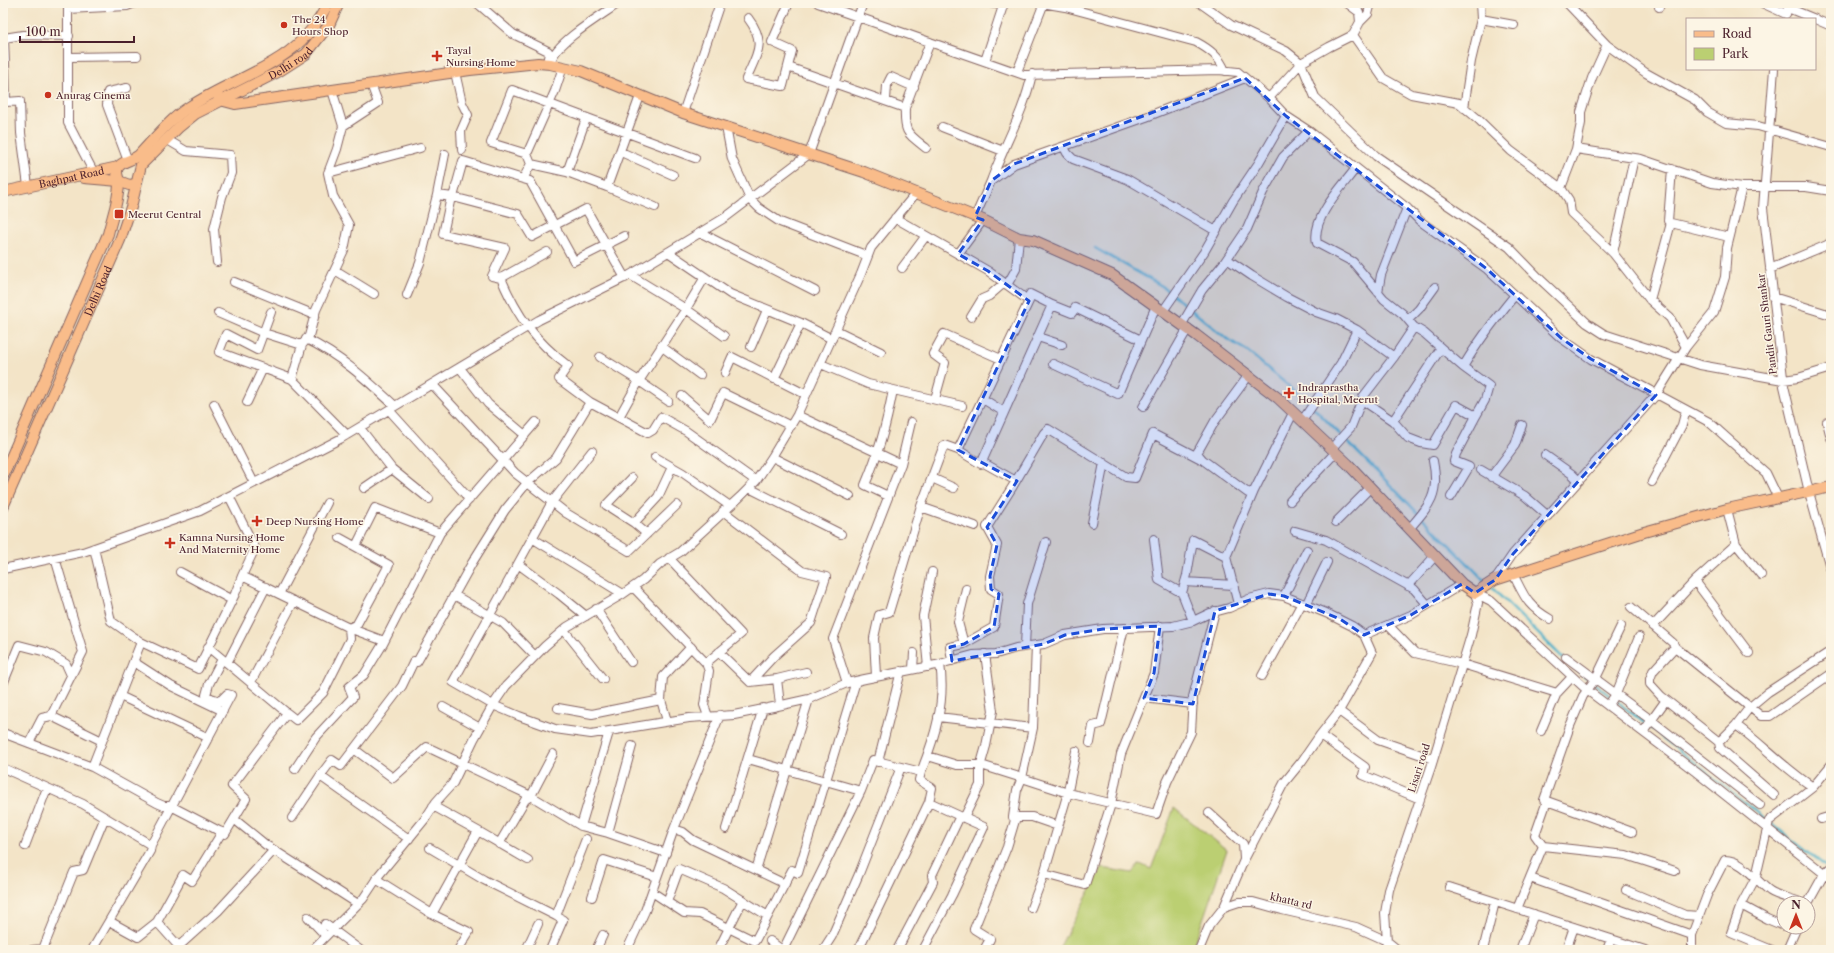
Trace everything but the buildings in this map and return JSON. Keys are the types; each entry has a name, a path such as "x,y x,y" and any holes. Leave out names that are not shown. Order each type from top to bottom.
{"main road":[{"name":"Delhi Road","path":"133,159 174,118 190,106 236,88 299,45 320,20 328,3"},
{"name":"Delhi road","path":"236,88 278,72 306,54 329,26 339,3"},
{"path":"218,96 235,104 455,72 538,63 549,64 581,71 682,113 864,172 979,219 1019,238 1033,240 1112,275 1185,326 1249,375 1293,413 1370,488 1462,584 1475,593 1490,583 1514,574 1644,532 1727,509 1831,487"},
{"path":"236,88 250,102"},
{"name":"Delhi Road","path":"3,507 7,488 120,240 131,207 141,166 166,140 218,96"},
{"name":"Baghpat Road","path":"3,192 118,167 122,163 133,159"},
{"name":"Delhi Road","path":"3,476 108,234 119,181 116,171 118,167"},
{"path":"72,177 136,184"}],"street":[{"path":"94,173 68,123 68,6 127,6 135,3"},
{"path":"477,3 513,34 548,51 549,64"},
{"path":"549,64 553,54 565,41 619,3"},
{"path":"682,113 720,3"},
{"path":"772,42 789,3"},
{"path":"818,3 1024,75 1225,70 1238,72 1269,98 1286,116 1309,131 1407,208 1420,221 1486,269 1560,338 1591,359 1709,422 1766,474 1778,498"},
{"path":"3,569 94,548 200,511 360,428 527,328 628,277 726,217 809,154 863,3"},
{"path":"985,61 1003,4 990,3"},
{"path":"1017,72 1043,3 1065,7 1196,42 1208,49 1222,62 1225,70"},
{"path":"1200,3 1231,25 1286,52 1301,63 1315,97 1376,156 1509,247 1586,323 1604,334 1700,365 1784,380 1798,378 1831,368"},
{"path":"1347,3 1359,12 1360,22"},
{"path":"1269,98 1301,63 1353,35 1360,22 1368,14 1371,3"},
{"path":"1464,108 1471,61 1481,19 1480,3"},
{"path":"1567,3 1607,45 1646,73 1695,100 1707,112 1726,123 1768,128 1831,147"},
{"path":"1762,3 1812,18"},
{"path":"748,18 754,26 760,42 756,57 746,79 783,86 792,51 772,42 760,42"},
{"path":"1481,19 1514,25"},
{"path":"1816,19 1831,26"},
{"path":"28,186 21,133 20,101 6,102 4,38 23,35 69,36"},
{"path":"1353,35 1383,78 1411,94 1458,103 1511,150 1561,188 1570,200 1571,213 1613,254 1650,300 1670,318 1686,347"},
{"path":"926,148 908,134 904,123 905,108 930,42"},
{"path":"1561,188 1576,149 1581,123 1581,112 1592,78 1607,45"},
{"path":"69,57 137,56"},
{"path":"523,179 531,164 527,154 555,91 563,67"},
{"path":"788,67 834,84 886,100 905,108"},
{"name":"Pandit Gauri Shankar","path":"1774,70 1768,128 1763,208 1773,297 1784,380 1809,492 1831,570"},
{"path":"455,72 462,103 468,114 461,131 462,150"},
{"path":"958,254 979,219 991,181 1027,96 1032,74"},
{"path":"886,100 887,85 891,77 914,87"},
{"path":"991,181 1014,164 1146,117 1245,78"},
{"path":"343,126 378,103 371,84"},
{"path":"127,88 108,92 108,105 133,159"},
{"path":"292,379 304,342 309,336 314,316 344,250 349,225 333,196 328,173 343,126 332,90"},
{"path":"527,154 491,142 512,90 549,103 586,119 695,158"},
{"path":"607,186 628,133 640,96"},
{"path":"1053,364 1118,394 1141,340 1160,309 1204,252 1233,201 1258,164 1286,116"},
{"path":"567,172 586,119"},
{"path":"726,127 732,159 750,199 759,208 780,222 868,256"},
{"path":"942,127 1003,151"},
{"path":"1143,407 1202,290 1227,259 1247,229 1264,192 1283,157 1309,131"},
{"path":"166,140 186,151 230,155 231,173 222,197 214,229 217,262"},
{"path":"1064,147 1067,153 1073,158 1127,179 1216,231"},
{"path":"328,173 420,148"},
{"path":"1576,149 1634,158 1712,183 1742,187 1806,187 1831,191"},
{"path":"621,152 673,175"},
{"path":"407,295 420,263 437,195 445,154"},
{"path":"1613,254 1634,158"},
{"path":"547,252 501,278 492,276 505,248 443,234 463,161 530,182 574,262 624,236"},
{"path":"531,164 567,172 607,186 655,207"},
{"path":"1356,168 1321,215 1316,238 1317,243 1353,262 1361,274 1384,299 1414,327 1424,333 1463,367 1489,386 1484,400 1456,454 1454,461 1469,467 1451,497"},
{"path":"1672,169 1668,221 1729,237"},
{"path":"1490,583 1513,554 1656,395 1678,358 1714,312 1725,277 1729,237 1742,187"},
{"path":"312,950 363,899 376,879 425,819 433,806 454,782 480,728 506,686 535,656 564,630 596,609 623,594 660,564 680,552 756,481 797,415 805,394 832,340 871,248 916,193"},
{"path":"437,195 452,197 518,214 532,237 586,209 607,246 628,277 686,309 724,336"},
{"path":"1378,292 1381,275 1407,208"},
{"path":"895,218 988,271 1029,301"},
{"path":"1650,300 1671,223"},
{"path":"701,233 815,291"},
{"path":"902,268 925,236"},
{"path":"971,317 982,299 1006,284 1016,269 1019,238"},
{"path":"1770,269 1831,242"},
{"path":"668,252 730,294 801,324 832,340"},
{"path":"1227,259 1287,297 1316,312 1336,319 1357,330 1394,357"},
{"path":"335,270 374,294"},
{"path":"619,417 639,381 705,277"},
{"path":"501,278 510,300 527,328 568,366 559,379 590,402 648,433 653,430 661,417 686,430 756,481"},
{"path":"234,282 314,316"},
{"path":"1408,320 1419,309 1435,287"},
{"path":"958,450 1029,301 1030,294 1052,306 1072,313 1075,308 1141,340"},
{"path":"1463,367 1474,348 1497,316 1515,295"},
{"path":"1773,297 1831,315"},
{"path":"982,462 1052,306"},
{"path":"751,347 768,310"},
{"path":"271,312 257,350 226,334 219,352 292,379 347,435"},
{"path":"218,313 264,333 325,348 366,379 469,500"},
{"path":"774,378 801,324"},
{"path":"1290,501 1333,451 1351,427 1362,400 1414,327"},
{"path":"836,330 881,352"},
{"path":"1302,421 1341,363 1357,330"},
{"path":"935,399 945,363 933,354 944,334 1001,359"},
{"path":"1038,336 1062,345"},
{"path":"661,346 700,375"},
{"path":"1393,421 1441,348"},
{"path":"600,357 668,401"},
{"path":"725,373 732,357 805,394"},
{"path":"821,364 868,384 962,406"},
{"path":"246,402 263,368"},
{"path":"460,368 488,404 525,435"},
{"path":"1203,460 1197,453 1215,421 1249,375"},
{"path":"432,384 515,473 566,513 629,551 677,506"},
{"path":"888,496 865,485 879,454 887,425 893,390"},
{"path":"682,396 710,420 723,393 791,426"},
{"path":"983,399 1004,412"},
{"path":"1362,400 1393,421 1408,438 1421,443 1433,445 1456,405 1476,416"},
{"path":"292,818 332,760 341,766 402,686 414,661 417,662 472,563 505,510 527,483 556,458 590,402"},
{"path":"214,404 254,483"},
{"path":"1652,482 1682,425 1686,410"},
{"path":"1238,604 1226,557 1254,491 1293,413"},
{"path":"797,415 900,464"},
{"path":"295,769 316,737 353,697 349,687 364,675 440,533 536,422"},
{"path":"847,683 833,639 900,464 911,422"},
{"path":"1827,422 1831,438"},
{"path":"1491,477 1515,445 1522,425"},
{"path":"360,428 392,469 429,500"},
{"path":"952,661 950,648 964,644 994,627 999,594 991,589 990,576 997,544 987,527 1044,433 1048,429 1126,477 1135,478 1153,434 1203,460 1248,493 1254,491"},
{"path":"876,676 874,638 879,615 889,612 902,563 944,445 958,450 981,464 982,462 1016,481"},
{"path":"592,451 552,502 453,682 493,705 555,729 591,734 667,721 708,716 734,715 809,699 847,683 901,671 928,667 973,655 996,654 1025,646 1044,644 1065,635 1124,628 1173,626 1193,621 1215,611 1249,599 1269,594 1284,596 1340,619 1364,635 1372,653 1339,711 1284,783 1244,860 1224,907 1209,926 1199,950"},
{"path":"1546,456 1572,474 1579,481"},
{"path":"654,457 672,467 726,508 802,571 826,578 811,623 774,656 750,682"},
{"path":"772,457 850,496"},
{"path":"1409,529 1425,511 1436,489 1432,461"},
{"path":"1092,523 1104,463"},
{"path":"634,523 658,497 672,467"},
{"path":"364,488 392,469"},
{"path":"1481,470 1525,496 1548,516"},
{"path":"632,478 606,505 634,523 647,534"},
{"path":"932,478 954,488"},
{"path":"749,488 841,534"},
{"path":"1336,522 1370,488"},
{"path":"94,548 111,621 141,642 198,668 232,600 255,548 229,496"},
{"path":"279,594 328,503"},
{"path":"921,507 975,526"},
{"path":"356,546 374,508 440,533"},
{"path":"1727,509 1736,544 1761,575"},
{"path":"1295,531 1326,540 1414,589 1427,604"},
{"path":"340,538 389,565 358,624 349,628"},
{"path":"532,538 623,594"},
{"path":"1154,539 1159,580 1182,593"},
{"path":"1193,621 1182,593 1193,540 1226,557"},
{"path":"1025,646 1027,604 1046,542"},
{"path":"1653,626 1695,581 1736,544"},
{"path":"1284,596 1306,550"},
{"path":"1408,586 1435,556"},
{"path":"51,716 83,652 55,558"},
{"path":"669,558 706,599 741,634 706,663"},
{"path":"1262,676 1327,562"},
{"path":"518,564 586,616"},
{"path":"180,572 232,600"},
{"path":"928,667 923,616 932,572"},
{"path":"1514,574 1526,600 1535,610 1550,619"},
{"path":"242,576 349,628 384,640"},
{"path":"1695,581 1749,653"},
{"path":"1185,582 1234,585"},
{"path":"1364,635 1411,615 1462,584"},
{"path":"92,950 150,851 151,845 171,806 231,695 227,694 220,701 206,695 209,684 225,661 266,587"},
{"path":"633,587 706,663 709,671 704,705 708,716"},
{"path":"964,644 958,622 966,588"},
{"path":"1475,593 1491,601 1587,690 1696,772 1767,829 1829,873 1814,895"},
{"name":"Lisari road","path":"1384,950 1387,941 1385,913 1389,890 1433,759 1471,635 1478,603 1475,593"},
{"path":"454,595 503,623 535,656"},
{"path":"251,682 294,601"},
{"path":"1631,607 1673,643 1675,647 1761,716 1770,716 1831,674"},
{"path":"596,609 631,662"},
{"path":"928,756 957,764 981,765 1068,793 1156,814 1167,782 1191,732 1193,704 1215,611"},
{"path":"1388,625 1415,653 1462,664 1557,693"},
{"path":"1044,874 1085,885 1111,804 1121,754 1154,673 1160,626"},
{"path":"1621,626 1596,678 1587,690 1570,726 1544,800 1632,832"},
{"path":"208,647 296,720 323,693 350,639 349,628"},
{"path":"1090,743 1093,726 1101,724 1124,628"},
{"path":"564,630 603,679"},
{"path":"1608,706 1616,694 1639,638"},
{"path":"92,767 141,642"},
{"path":"3,684 19,645 46,652 66,664 71,676"},
{"path":"1036,645 1033,728 1022,778 1017,790 1013,817 1032,817 1058,826"},
{"path":"667,721 661,700 663,677 691,647"},
{"path":"1675,647 1653,671 1650,684 1666,700 1719,742 1720,748 1774,795"},
{"path":"1719,742 1736,725 1750,707 1768,692 1831,651"},
{"path":"719,652 750,682"},
{"path":"913,669 914,653"},
{"path":"897,950 933,882 932,875 980,785 981,765 993,711 985,654"},
{"path":"1566,657 1651,720 1760,806"},
{"path":"133,663 138,664 171,686 223,711"},
{"path":"858,950 929,802 932,788 919,780 933,744 938,717 943,683 940,664"},
{"path":"878,762 901,671"},
{"path":"750,682 776,679 806,672"},
{"path":"1541,731 1557,693 1572,677"},
{"path":"776,679 780,705"},
{"path":"652,892 684,913 700,914 755,941 792,870 798,873 856,681"},
{"path":"120,696 209,738"},
{"path":"1144,698 1193,704"},
{"path":"756,870 809,699"},
{"path":"558,708 592,714 661,700"},
{"path":"1643,732 1666,700"},
{"path":"443,708 480,728"},
{"path":"726,829 763,708"},
{"path":"1339,711 1378,740 1433,759"},
{"path":"3,733 92,767 140,792 157,803 164,806 171,806 225,834 246,799 232,786 287,713"},
{"path":"627,950 652,892 674,829 720,715"},
{"path":"29,743 42,718 51,716 102,741"},
{"path":"938,717 1033,728"},
{"path":"1736,725 1756,740 1803,781 1813,787"},
{"path":"581,826 609,732"},
{"path":"1320,735 1365,767 1363,774 1420,799"},
{"path":"608,833 632,746"},
{"path":"354,749 393,778 427,747 531,796 581,826 608,833 666,853"},
{"path":"1031,908 1044,874 1068,793 1076,751"},
{"path":"499,844 525,800 531,796 552,754"},
{"path":"748,759 787,771 862,790"},
{"path":"770,941 783,950 790,939 862,790 873,760 921,772"},
{"path":"1772,950 1731,933 1741,905 1756,877 1769,821 1813,787 1831,765"},
{"path":"3,768 83,804 151,845"},
{"path":"823,950 832,936 859,874 899,772"},
{"path":"320,776 409,839"},
{"path":"25,846 47,788"},
{"path":"1547,801 1535,835 1544,846 1626,855 1675,871"},
{"path":"923,950 952,895 984,827 929,802"},
{"path":"433,806 528,860"},
{"path":"1209,813 1243,844 1244,860"},
{"path":"1821,819 1831,816"},
{"path":"32,950 43,949 74,872 83,870 105,817"},
{"path":"985,950 990,939 974,929 1008,847 1016,817"},
{"path":"234,819 274,850 358,904"},
{"path":"674,829 683,832 693,840 785,884"},
{"path":"432,914 478,831"},
{"path":"109,921 138,937 157,922 183,875 192,881 222,832"},
{"path":"556,916 586,839"},
{"path":"1517,909 1544,846"},
{"path":"430,848 484,880 563,920 550,950"},
{"path":"157,922 180,948 218,911 274,850"},
{"path":"592,897 604,860 657,877"},
{"path":"1692,950 1692,935 1707,895 1725,860 1732,860 1756,877 1771,891 1781,895"},
{"path":"667,902 679,869 723,888 768,916"},
{"path":"1530,878 1692,935"},
{"path":"376,879 432,914 468,932 458,950"},
{"path":"1450,887 1644,950"},
{"path":"1626,890 1685,914 1700,916"},
{"path":"718,950 743,900"},
{"name":"khatta rd","path":"1224,907 1239,902 1253,902 1356,927 1387,941 1398,950"},
{"path":"1483,950 1495,902"},
{"path":"1741,905 1776,923"},
{"path":"1520,950 1534,914"},
{"path":"308,917 329,933 360,950"},
{"path":"325,924 329,933"},
{"path":"526,950 538,924"},
{"path":"1566,950 1574,927"},
{"path":"596,950 603,935"},
{"path":"1787,950 1794,935"},
{"path":"1607,950 1611,939"}],"highlighted area":[{"path":"1245,78 1286,116 1487,269 1561,338 1591,359 1656,395 1513,554 1495,580 1475,593 1462,584 1411,615 1364,635 1340,619 1284,596 1269,594 1215,611 1193,704 1144,698 1154,673 1160,626 1103,629 1065,635 1044,644 952,661 950,647 964,644 994,627 999,594 991,589 990,576 997,545 987,527 1017,481 958,450 1029,301 988,271 958,254 983,220 975,217 991,181 1014,164"}],"green space":[{"path":"1174,808 1227,850 1191,950 1058,950 1102,868 1132,873 1140,864 1151,869"}],"waterway":[{"path":"1095,248 1162,286 1226,338 1247,351 1308,402 1486,582"},
{"path":"1491,587 1564,659"},
{"path":"1572,666 1829,869"}],"place":[{"name":"The 24 Hours Shop","path":"284,25"},
{"name":"Tayal Nursing Home","path":"437,56"},
{"name":"Anurag Cinema","path":"48,95"},
{"name":"Meerut Central","path":"119,214"},
{"name":"Indraprastha Hospital, Meerut","path":"1289,393"},
{"name":"Deep Nursing Home","path":"257,521"},
{"name":"Kamna Nursing Home And Maternity Home","path":"170,543"}]}
